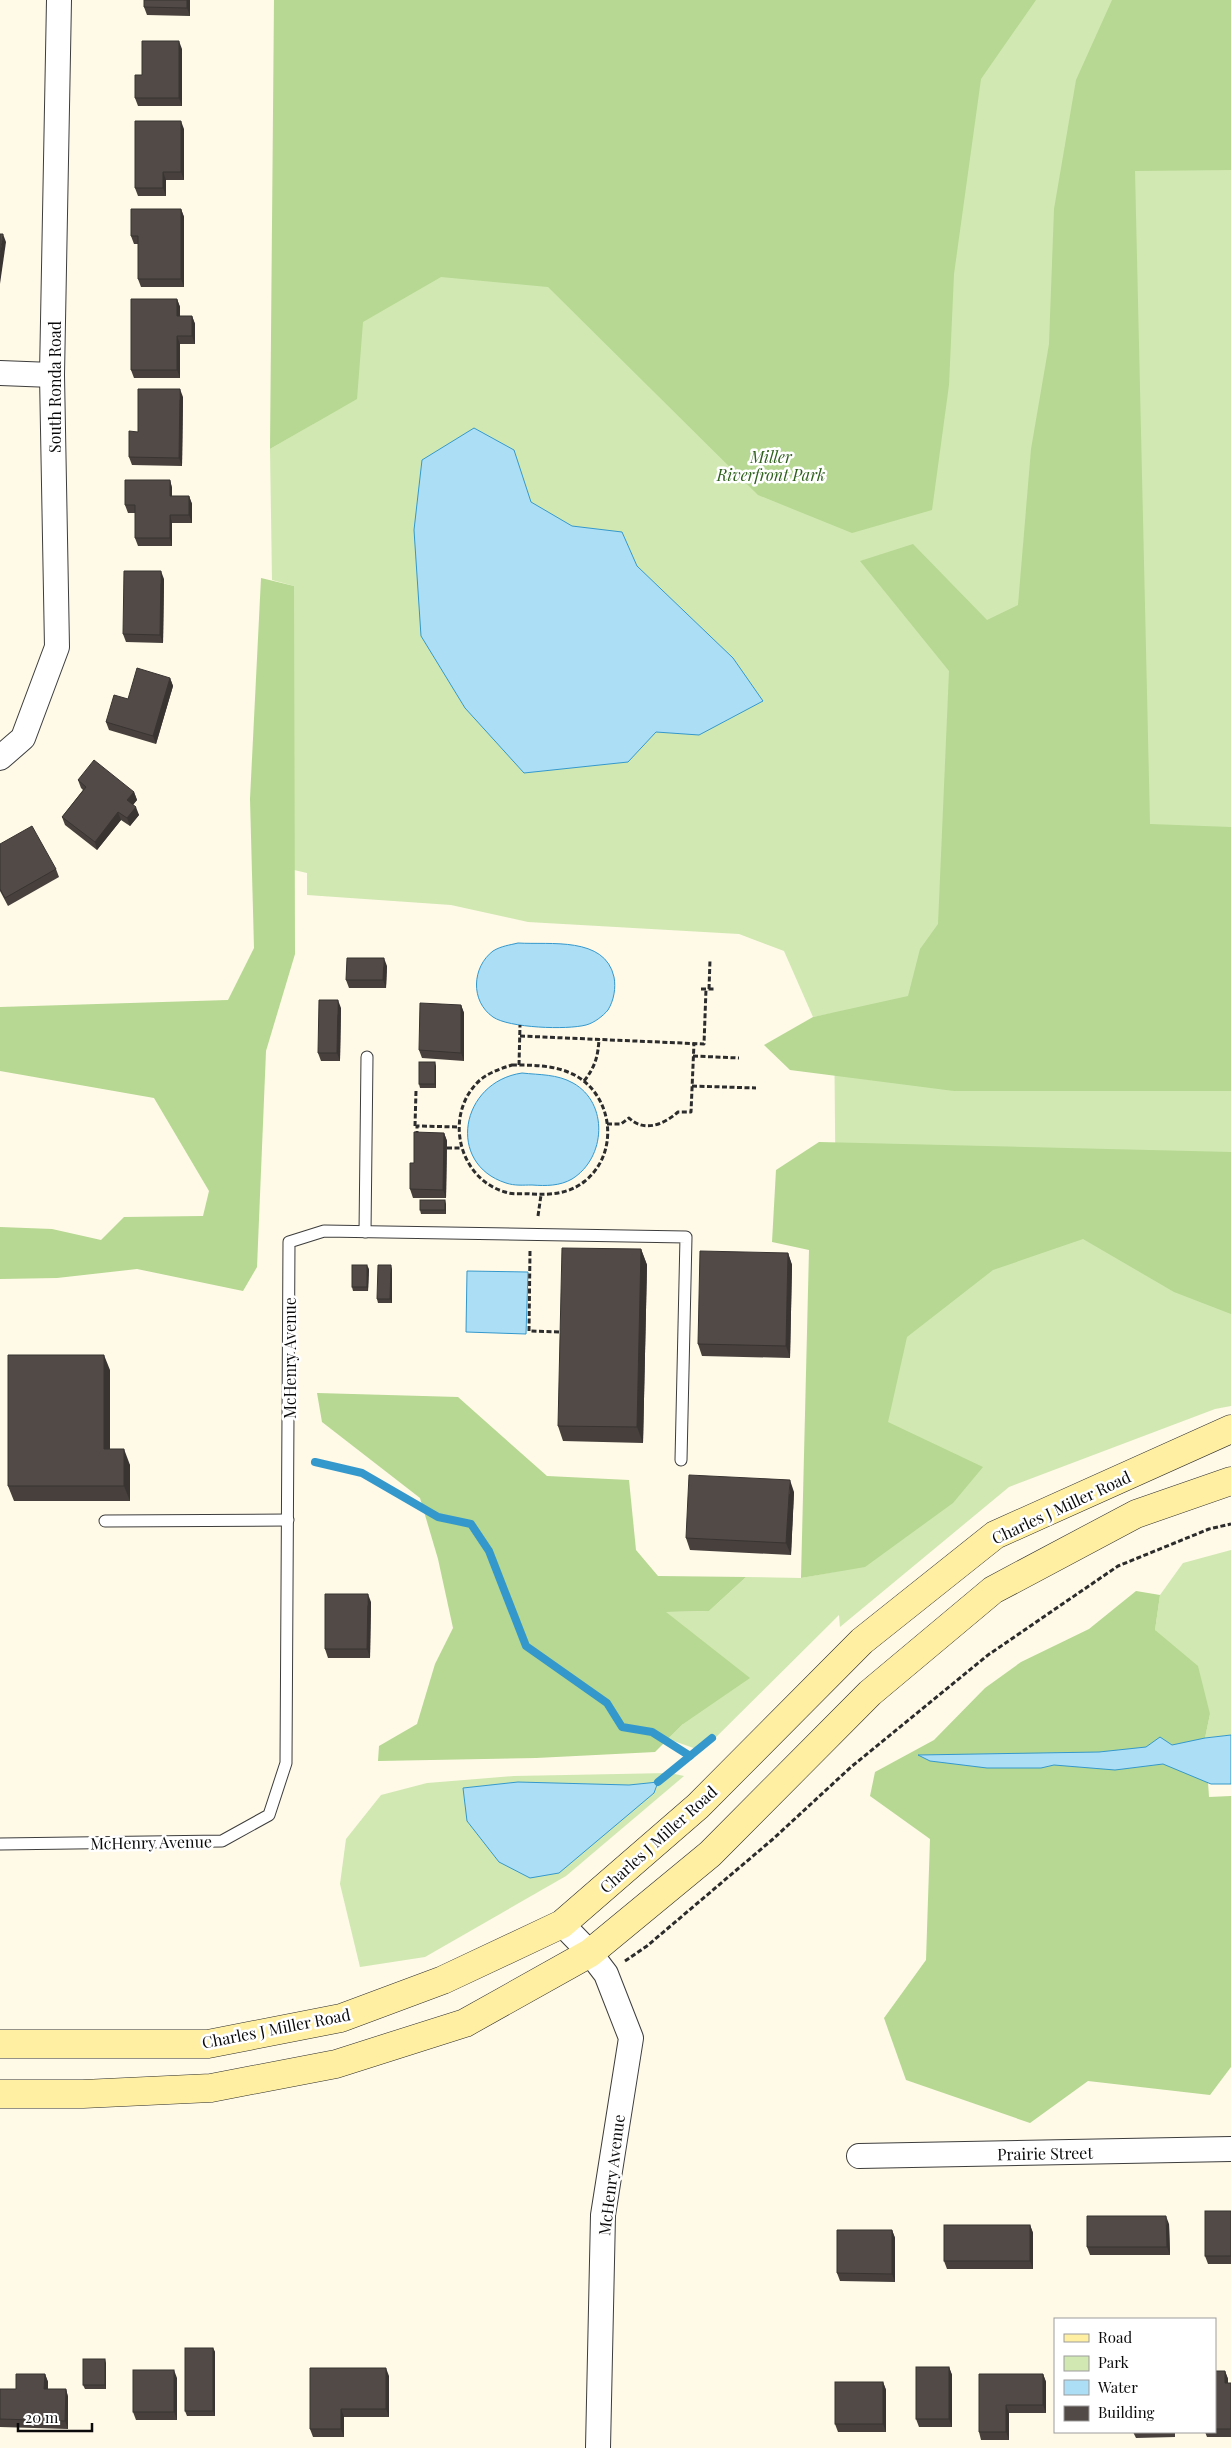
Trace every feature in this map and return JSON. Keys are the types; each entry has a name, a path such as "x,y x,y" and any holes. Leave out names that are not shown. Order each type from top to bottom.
{"street":[{"name":"South Ronda Road","path":"0,758 23,738 57,647 52,375 60,0"},
{"path":"0,373 52,375"},
{"name":"Charles J Miller Road","path":"0,2044 208,2044 342,2018 443,1980 562,1924 698,1806 862,1642 995,1535 1231,1429"},
{"path":"0,2094 83,2094 211,2088 336,2064 465,2023 590,1954 710,1854 870,1693 993,1590 1136,1514 1231,1481"},
{"name":"McHenry Avenue","path":"562,1924 606,1974 631,2038 603,2215 598,2448"},
{"name":"Prairie Street","path":"858,2156 1231,2149"}],"lane":[{"path":"365,1232 367,1057"},
{"name":"McHenry Avenue","path":"0,1844 222,1841 269,1815 286,1763 289,1242 324,1231 686,1237 681,1460"},
{"path":"105,1521 288,1520"}],"path":[{"path":"520,1036 704,1044 710,960"},
{"path":"701,989 716,989"},
{"path":"519,1065 520,1025"},
{"path":"584,1081 596,1063 599,1039"},
{"path":"608,1124 621,1124 630,1118 650,1126 666,1122 678,1112 691,1112 694,1043"},
{"path":"694,1056 739,1058"},
{"path":"519,1065 554,1068 569,1072 584,1081 602,1102 608,1124 607,1145 595,1170 585,1181 560,1193 546,1195 505,1193 483,1181 468,1164 461,1148 459,1127 464,1104 476,1084 499,1069 519,1065"},
{"path":"692,1086 756,1088"},
{"path":"416,1091 415,1126 417,1126 417,1140"},
{"path":"417,1126 459,1127"},
{"path":"447,1148 461,1148"},
{"path":"531,1246 529,1331 566,1332"}],"green space":[{"path":"274,0 1036,0 981,79 954,274 949,385 932,510 852,533 758,495 548,287 441,277 363,322 357,399 270,449"},
{"name":"Miller Riverfront Park","path":"318,0 1231,0 1231,1406 1215,1409 1009,1487 840,1627 839,1615 702,1751 668,1739 683,1724 665,1612 709,1611 746,1577 801,1578 839,1571 834,1013 813,1017 784,951 739,934 528,922 451,905 307,895 307,873 294,870 294,586 272,580 270,449 313,424"},
{"path":"1112,0 1231,0 1231,170 1135,171 1150,824 1231,827 1231,1091 954,1091 790,1070 764,1045 813,1017 908,996 920,949 938,924 949,671 860,561 913,544 987,620 1018,605 1031,449 1049,344 1054,209 1076,80"},
{"path":"261,578 294,586 295,954 266,1051 257,1267 243,1291 137,1269 57,1278 0,1279 0,1227 52,1229 101,1240 124,1217 203,1216 209,1191 154,1098 0,1071 0,1007 228,1000 254,948 250,799"},
{"path":"819,1142 1231,1152 1231,1314 1174,1292 1083,1239 993,1270 907,1337 888,1422 983,1467 953,1503 865,1567 801,1578 809,1250 772,1242 776,1170"},
{"path":"317,1393 458,1397 547,1476 629,1480 636,1550 658,1576 746,1577 709,1611 666,1612 750,1678 683,1724 655,1752 536,1758 378,1761 379,1746 417,1724 435,1664 453,1628 438,1559 420,1498 322,1422"},
{"path":"1231,1550 1231,1735 1205,1738 1210,1714 1155,1630 1160,1595 1183,1563"},
{"path":"1136,1591 1160,1595 1155,1630 1198,1666 1210,1714 1205,1738 1209,1797 1231,1796 1231,2067 1210,2095 1088,2081 1030,2123 906,2080 884,2018 926,1960 930,1839 870,1796 875,1772 934,1740 985,1688 1021,1662 1089,1629"},
{"path":"670,1773 684,1776 566,1876 425,1957 360,1967 340,1884 346,1839 381,1795 427,1783 514,1776"}],"water":[{"path":"474,428 514,450 531,502 572,526 622,532 637,566 733,658 763,701 699,735 656,732 628,762 524,773 465,708 421,636 414,530 422,460"},
{"path":"518,943 575,945 600,955 609,964 614,977 614,994 608,1010 604,1015 589,1024 577,1027 524,1026 501,1021 493,1017 480,1002 477,993 478,975 481,966 493,951"},
{"path":"522,1073 548,1075 567,1080 585,1092 593,1103 599,1131 597,1145 592,1158 583,1170 572,1179 548,1185 509,1184 487,1173 474,1159 468,1142 468,1124 474,1107 485,1091 501,1080"},
{"path":"467,1271 528,1272 526,1334 466,1332"},
{"path":"1231,1735 1231,1784 1211,1784 1163,1764 1115,1770 1054,1765 1041,1768 987,1768 930,1761 918,1755 1099,1752 1146,1747 1160,1737 1172,1745"},
{"path":"518,1782 629,1785 658,1782 654,1793 559,1873 530,1878 499,1862 467,1821 463,1788"}],"building":[{"path":"144,0 187,0 187,8 144,7"},
{"path":"142,41 179,41 179,98 135,98 135,75 142,75"},
{"path":"135,121 181,121 181,172 163,172 163,188 135,188"},
{"path":"131,209 181,209 181,279 138,279 138,236 131,236"},
{"path":"0,234 3,234 0,255"},
{"path":"131,299 177,299 177,316 192,316 192,336 177,336 177,370 131,370"},
{"path":"138,389 180,389 179,458 129,457 129,431 138,432"},
{"path":"125,480 170,480 170,496 189,496 189,515 170,515 170,538 135,538 135,505 125,505"},
{"path":"124,571 161,571 160,635 123,634"},
{"path":"137,668 170,678 153,736 106,722 114,695 128,699"},
{"path":"94,760 134,792 127,800 136,807 127,818 118,812 95,842 62,817 86,787 78,780"},
{"path":"32,826 56,869 5,898 0,889 0,844"},
{"path":"347,958 384,958 383,980 346,980"},
{"path":"319,1000 338,1000 337,1053 318,1053"},
{"path":"420,1003 461,1005 461,1053 419,1050"},
{"path":"419,1062 435,1062 435,1084 419,1084"},
{"path":"414,1132 444,1133 443,1190 410,1189 410,1163 414,1163"},
{"path":"420,1200 445,1200 445,1210 420,1210"},
{"path":"562,1248 641,1249 637,1427 558,1426"},
{"path":"700,1251 788,1253 786,1346 698,1344"},
{"path":"352,1265 367,1265 367,1287 352,1287"},
{"path":"378,1265 391,1265 390,1299 377,1299"},
{"path":"8,1355 104,1355 104,1449 124,1449 124,1486 8,1486"},
{"path":"689,1475 790,1480 786,1543 686,1538"},
{"path":"325,1594 368,1594 367,1649 325,1649"},
{"path":"1205,2211 1231,2211 1231,2256 1205,2256"},
{"path":"1087,2216 1166,2216 1167,2247 1087,2247"},
{"path":"944,2225 1030,2225 1030,2261 944,2261"},
{"path":"837,2230 892,2230 892,2274 837,2273"},
{"path":"185,2348 213,2348 213,2411 185,2411"},
{"path":"83,2359 105,2359 105,2385 83,2385"},
{"path":"916,2367 949,2367 949,2419 916,2419"},
{"path":"310,2368 386,2368 386,2409 341,2409 341,2429 310,2429"},
{"path":"133,2370 174,2370 174,2412 133,2412"},
{"path":"1216,2371 1225,2371 1225,2383 1231,2383 1231,2429 1216,2429"},
{"path":"16,2374 45,2374 44,2389 66,2389 65,2421 0,2419 0,2389 16,2389"},
{"path":"979,2374 1043,2374 1043,2405 1006,2405 1006,2432 979,2432"},
{"path":"835,2382 883,2382 883,2424 835,2424"}],"waterway":[{"path":"315,1462 362,1473 438,1517 471,1524 489,1551 526,1646 607,1703 622,1727 652,1732 690,1756 712,1738"},
{"path":"658,1782 690,1756"}]}
